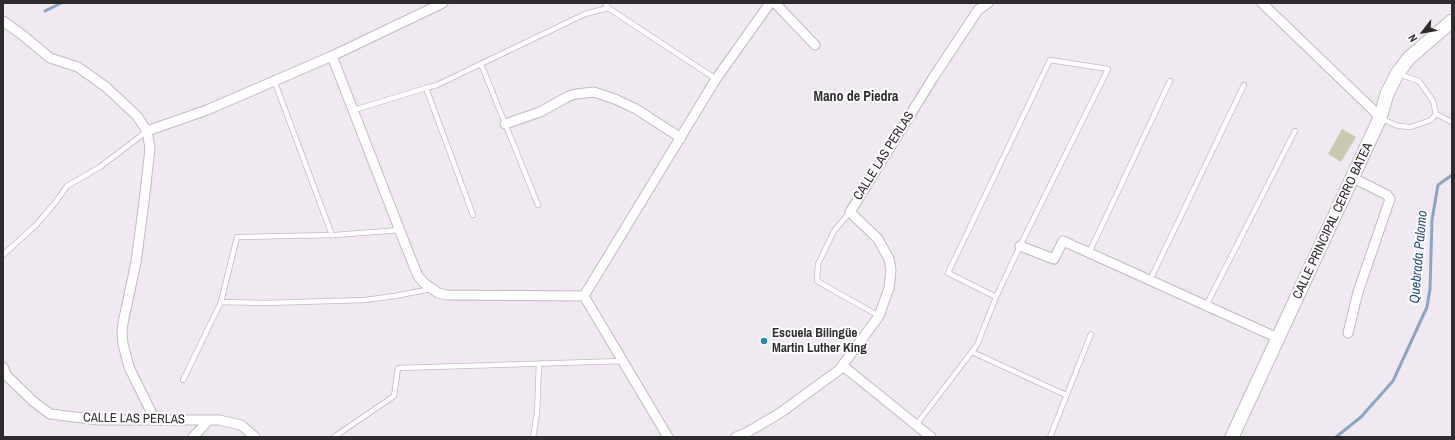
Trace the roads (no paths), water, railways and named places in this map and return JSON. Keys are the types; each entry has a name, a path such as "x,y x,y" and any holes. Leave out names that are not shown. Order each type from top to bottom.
{"street":[{"path":"148,131 207,110 332,56 443,3"},
{"path":"584,296 716,79 770,3"},
{"path":"775,3 815,45"},
{"name":"CALLE LAS PERLAS","path":"736,437 747,435 840,370 879,316 889,288 891,270 889,258 878,239 850,212 970,22 978,10 988,3"},
{"path":"1262,3 1380,118"},
{"path":"3,21 50,58 78,67 106,87 137,116 148,131 150,148 144,202 136,262 122,333 123,344 129,367 154,420"},
{"name":"CALLE PRINCIPAL CERRO BATEA","path":"1232,437 1353,178 1380,118 1387,94 1397,74 1409,58 1452,21"},
{"path":"332,56 418,276 424,283 438,293 447,295 584,296"},
{"path":"505,124 540,112 569,96 594,92 610,97 636,109 681,138"},
{"path":"1348,333 1358,292 1390,199 1387,195 1353,178"},
{"path":"1020,246 1054,259 1063,241 1278,338"},
{"path":"584,296 668,437"},
{"path":"843,366 931,437"},
{"name":"CALLE LAS PERLAS","path":"3,367 8,376 34,402 50,414 99,420 219,420 241,424 255,437"},
{"path":"193,437 209,420"}],"lane":[{"path":"605,3 608,8 716,79"},
{"path":"354,110 437,85 494,59 585,14 608,8"},
{"path":"916,425 977,345 996,297 1020,246 1108,69 1050,60 948,273 996,297"},
{"path":"481,64 538,205"},
{"path":"1380,118 1398,126 1411,127 1431,120 1436,114 1434,101 1419,81 1397,74"},
{"path":"274,80 332,235"},
{"path":"1090,253 1170,81"},
{"path":"1150,280 1244,86"},
{"path":"426,88 473,215"},
{"path":"1436,114 1452,122"},
{"path":"3,255 36,225 67,186 100,166 148,131"},
{"path":"1206,306 1295,131"},
{"path":"850,212 834,232 818,264 817,282 879,316"},
{"path":"183,380 220,302 238,237 332,235 400,230"},
{"path":"220,302 265,303 365,300 431,289"},
{"path":"1050,437 1091,334"},
{"path":"972,352 1066,395"},
{"path":"334,437 394,396 398,368 623,361"},
{"path":"533,437 537,414 539,364"}],"waterway":[{"path":"45,11 61,3"},
{"name":"Quebrada Palomo","path":"1336,437 1361,417 1393,381 1427,307 1430,289 1432,220 1438,185 1452,175"}],"place":[{"name":"Escuela Bilingüe Martin Luther King","path":"764,341"}],"district":[{"name":"Mano de Piedra","path":"856,97"}]}
